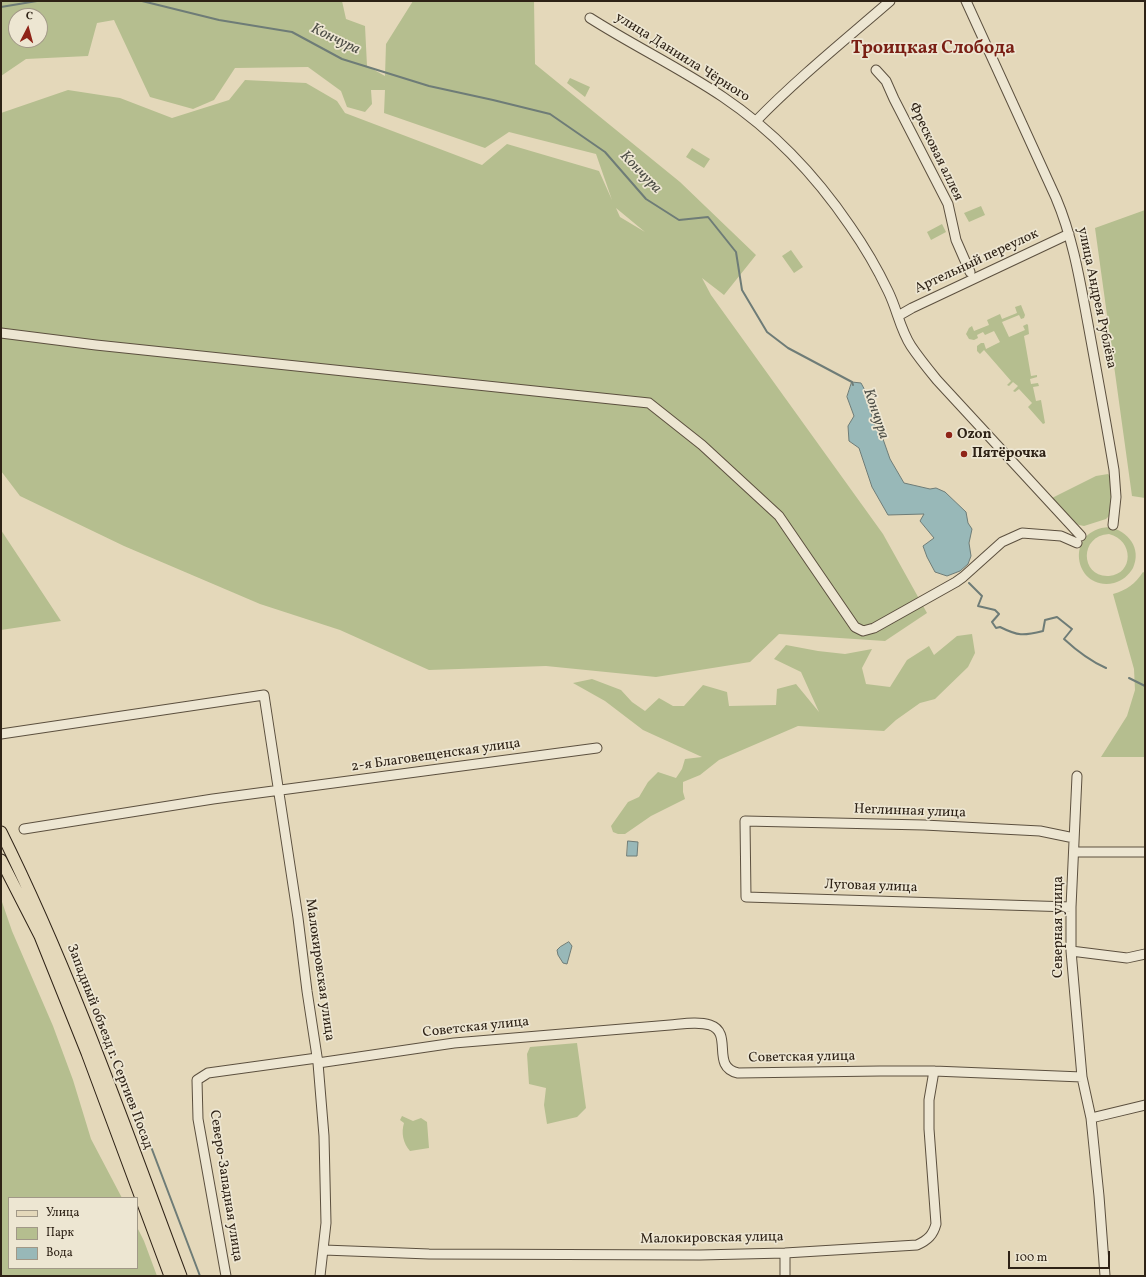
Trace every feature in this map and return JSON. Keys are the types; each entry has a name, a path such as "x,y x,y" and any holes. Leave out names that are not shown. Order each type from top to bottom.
{"main road":[{"name":"Западный объезд г. Сергиев Посад","path":"1,832 26,882 60,958 181,1276"},
{"name":"Западный объезд г. Сергиев Посад","path":"1,860 43,943 87,1053 170,1276"}],"street":[{"path":"756,121 771,105 832,50 890,1"},
{"name":"улица Андрея Рублёва","path":"966,1 1065,218 1080,277 1114,470 1116,496 1113,525"},
{"name":"улица Даниила Чёрного","path":"1,333 96,346 649,403 702,445 778,516 855,627 863,631 874,628 956,582 1002,542 1022,533 1079,539 937,380 911,346 888,292 865,248 809,174 756,121 724,97 590,18"},
{"name":"Фресковая аллея","path":"876,70 886,82 948,204 956,240 970,272"},
{"name":"Артельный переулок","path":"898,316 1069,234"},
{"name":"Малокировская улица","path":"1,734 264,695 318,1060 324,1136 326,1223 320,1276"},
{"name":"2-я Благовещенская улица","path":"24,829 213,799 278,792 597,748"},
{"name":"Северная улица","path":"1077,776 1071,908 1071,952 1082,1077"},
{"name":"Неглинная улица","path":"745,821 924,825 1040,832 1074,838"},
{"name":"Луговая улица","path":"745,821 746,897 1071,908"},
{"path":"1074,852 1145,852"},
{"path":"1071,952 1127,958 1145,954"},
{"name":"Советская улица","path":"318,1060 454,1043 704,1023 716,1028 720,1032 722,1036 725,1063 732,1072 738,1073 934,1071 1082,1077"},
{"name":"Северо-Западная улица","path":"226,1276 198,1119 197,1080 208,1073 318,1060"},
{"name":"Малокировская улица","path":"324,1250 445,1254 700,1255 785,1253 917,1245 926,1241 931,1236 936,1224 929,1129 930,1093 934,1071"},
{"path":"1082,1077 1092,1118 1105,1276"},
{"path":"1092,1118 1145,1105"},
{"path":"785,1253 785,1276"}],"green space":[{"path":"1,1 342,1 346,19 365,26 367,66 385,76 386,44 413,1 534,1 535,64 680,182 756,255 724,295 702,278 711,295 883,534 927,613 885,641 779,634 750,662 656,677 546,666 429,670 340,630 260,604 124,546 20,496 1,471 1,113 68,90 120,98 172,118 229,100 245,80 306,83 337,101 345,113 482,165 507,144 599,171 612,200 596,154 509,132 485,148 384,113 385,90 371,90 372,104 365,112 347,107 341,91 308,67 235,68 214,100 193,109 150,97 114,20 97,23 88,56 26,59 1,76","holes":["616,208 645,232 620,217"]},
{"path":"570,78 590,87 585,97 567,83"},
{"path":"692,148 710,159 704,168 686,157"},
{"path":"981,206 985,215 969,222 964,213"},
{"path":"1145,210 1145,498 1132,496 1095,228"},
{"path":"942,224 946,232 931,240 927,232"},
{"path":"791,250 803,267 794,273 782,256"},
{"path":"1021,305 1025,315 1024,318 1021,319 1019,315 1002,322 1009,337 1025,330 1023,326 1028,325 1029,334 1024,336 1031,376 1037,375 1037,377 1030,379 1031,384 1038,383 1039,386 1033,387 1036,401 1041,400 1045,423 1043,424 1028,407 1032,403 1019,389 1015,392 1013,391 1018,386 1013,382 1009,386 1007,385 1011,381 984,350 980,354 977,351 977,346 981,343 984,343 986,349 1000,342 994,331 985,335 983,332 977,335 978,338 974,340 969,339 966,334 972,326 974,331 989,325 987,320 1000,314 1002,319 1017,313 1015,307"},
{"path":"1108,474 1111,477 1112,510 1106,519 1084,526 1079,525 1075,523 1052,498 1096,476"},
{"path":"1109,527 1116,529 1127,536 1132,542 1136,554 1133,568 1120,581 1114,583 1100,583 1090,578 1083,570 1079,560 1080,548 1085,538 1094,531","holes":["1109,534 1117,537 1127,549 1127,563 1117,574 1109,576 1100,575 1093,571 1089,564 1087,556 1088,549 1092,542 1099,536"]},
{"path":"1,530 61,621 1,630"},
{"path":"1143,572 1145,573 1145,757 1101,757 1127,716 1135,690 1134,669 1113,594 1130,586"},
{"path":"972,634 975,653 968,667 935,699 920,703 896,720 884,731 798,726 719,760 700,775 683,782 685,799 651,816 625,834 613,832 611,826 628,802 639,797 648,782 658,772 676,778 682,769 685,759 702,757 643,730 605,701 573,683 592,679 621,690 632,702 645,711 659,698 673,706 684,706 703,685 727,692 729,706 776,705 777,689 796,684 819,712 801,672 774,659 786,645 845,654 872,649 862,668 866,684 890,687 907,660 929,646 934,655 957,636"},
{"path":"1,899 12,931 53,1026 73,1080 91,1139 121,1197 8,1197 8,1269 138,1269 138,1229 157,1276 1,1276"},
{"path":"577,1043 586,1108 577,1117 547,1124 544,1105 546,1088 529,1084 527,1054 530,1047"},
{"path":"402,1116 413,1121 421,1118 427,1122 429,1148 410,1151 403,1138 404,1123 400,1120"}],"water":[{"path":"852,382 861,383 867,394 873,422 883,439 890,459 904,483 930,489 936,488 945,492 966,512 968,523 972,529 969,543 971,556 968,564 960,571 947,576 935,572 923,546 934,538 920,521 924,514 888,515 872,487 859,448 849,441 848,426 854,416 847,397"},
{"path":"628,841 638,842 637,856 627,856"},
{"path":"569,942 572,946 567,964 563,963 557,950"}],"waterway":[{"name":"Кончура","path":"1,7 37,1"},
{"name":"Кончура","path":"142,1 219,20 292,32 342,59 429,86 550,114 605,152 646,199 679,220 708,217 736,252 742,290 767,332 788,348 852,382 853,385"},
{"name":"Кончура","path":"969,583 982,596 978,606 995,610 999,614 992,622 996,628 1000,627 1016,634 1030,634 1043,631 1045,620 1057,617 1072,629 1064,639 1084,655 1106,668"},
{"name":"Кончура","path":"1129,678 1145,686"},
{"path":"139,1115 200,1276"}],"place":[{"name":"Ozon","path":"949,435"},
{"name":"Пятёрочка","path":"964,454"}],"district":[{"name":"Троицкая Слобода","path":"933,50"}]}
